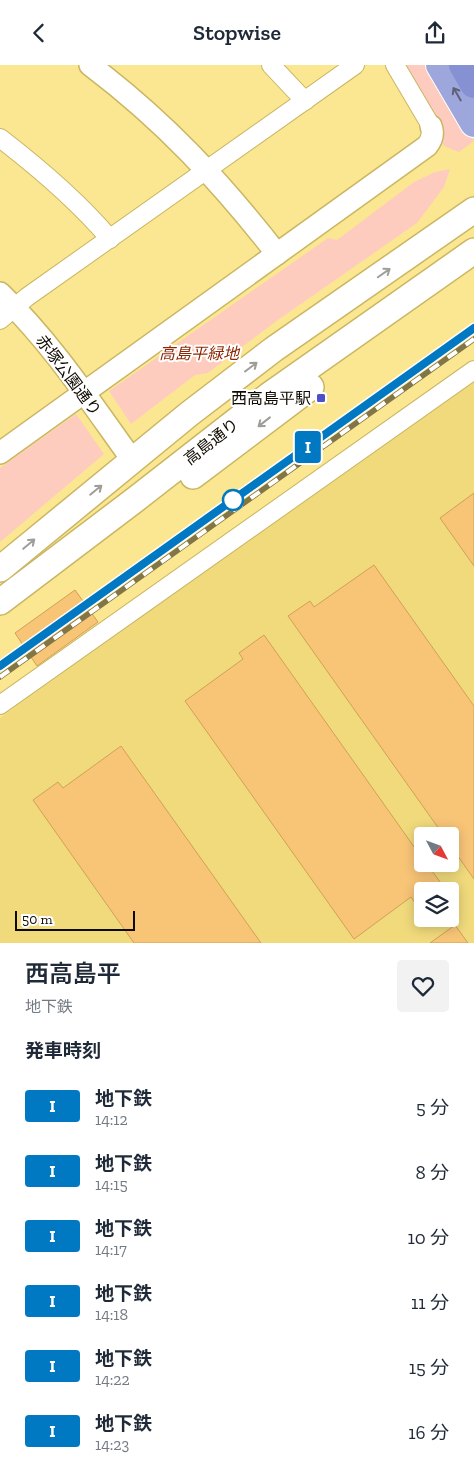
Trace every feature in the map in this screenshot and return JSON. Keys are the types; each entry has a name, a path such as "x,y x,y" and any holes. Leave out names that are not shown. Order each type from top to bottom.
{"highway":[{"path":"440,65 474,123"},
{"path":"462,65 474,85"}],"main road":[{"path":"0,569 189,414 274,349 474,210"},
{"name":"高島通り","path":"0,602 136,499 265,392 474,237"},
{"name":"高島通り","path":"0,588 144,477 265,392 474,251"},
{"path":"0,620 130,525 300,395 474,272"}],"street":[{"path":"90,65 145,109 207,169 277,254"},
{"path":"271,65 305,101"},
{"path":"5,307 110,239 355,65"},
{"path":"0,453 426,146 433,137 433,131 395,65"},
{"path":"0,138 23,155 66,193 110,239"},
{"name":"赤塚公園通り","path":"5,307 51,349 133,461"},
{"path":"0,705 474,371"}],"shaded area":[{"path":"474,380 474,943 0,943 0,718"}],"green space":[{"path":"399,65 432,65 474,141 459,152 444,146"},
{"name":"高島平緑地","path":"450,169 444,187 417,223 275,322 208,373 195,375 131,424 109,391 328,238 337,240 414,182 435,172"},
{"path":"76,414 104,454 0,542 0,468"}],"building":[{"path":"474,493 474,566 440,518"},
{"path":"374,565 474,706 474,879 459,858 459,827 438,827 288,616 310,601 314,607"},
{"path":"75,590 98,622 37,666 15,633"},
{"path":"264,635 414,847 414,873 434,873 440,882 414,882 414,901 411,897 354,939 185,701 243,659 239,653"},
{"path":"121,746 261,943 134,943 33,800 58,782 63,788"},
{"path":"452,927 456,927 468,943 430,943"}],"railway":[{"path":"0,666 474,328"},
{"path":"0,677 474,339"}],"metro line":[{"name":"I","path":"0,666 474,328"}],"place":[{"name":"西高島平駅","path":"321,398"}]}
